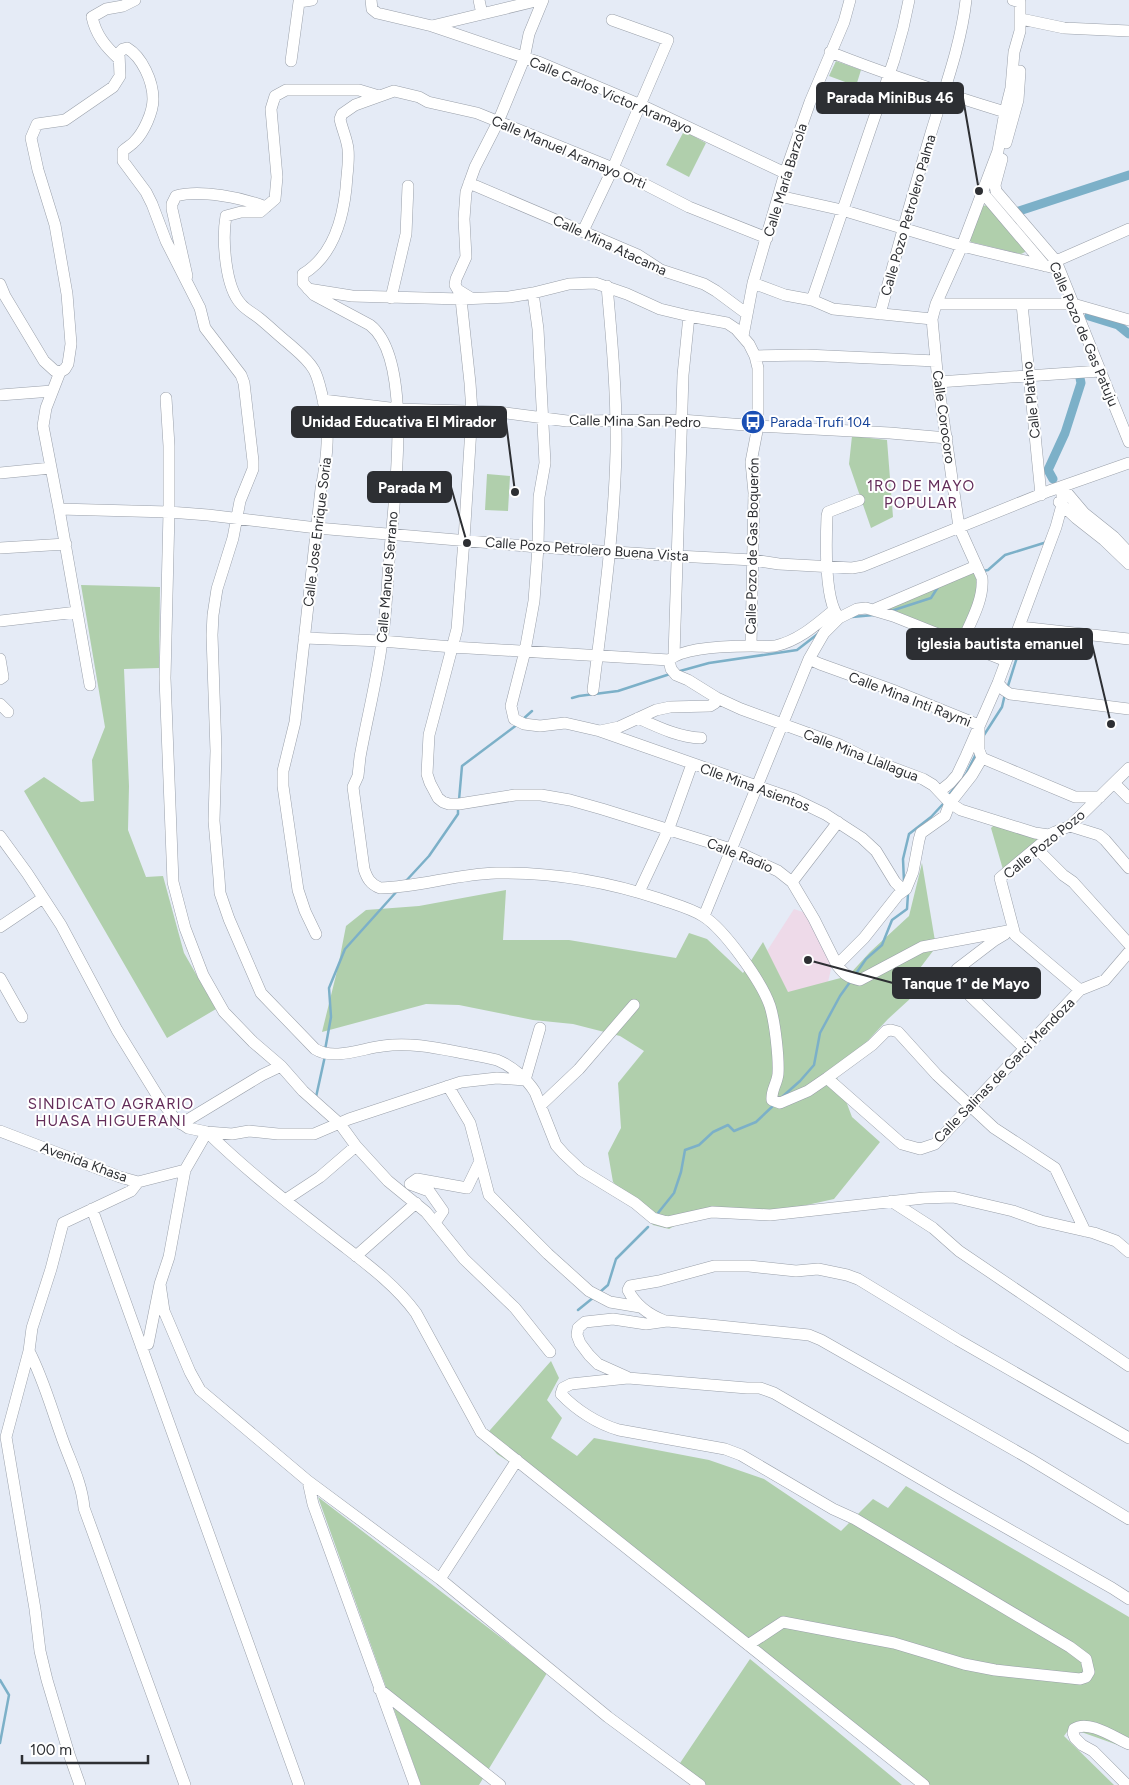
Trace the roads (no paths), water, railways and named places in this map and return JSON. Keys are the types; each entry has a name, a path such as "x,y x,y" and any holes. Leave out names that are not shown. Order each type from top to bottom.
{"street":[{"path":"119,59 103,44 95,29 92,17 135,0"},
{"path":"291,61 299,2 312,0"},
{"name":"Calle Carlos Victor Aramayo","path":"371,0 372,9 377,13 432,26 540,63 641,105 785,173"},
{"path":"479,0 482,14"},
{"path":"432,26 542,0"},
{"path":"452,647 459,606 472,412 466,298 455,285 466,257 464,219 466,192 475,166 498,122 524,58 528,34 542,0"},
{"name":"Calle María Barzola","path":"743,336 753,283 785,173 810,102 844,22 850,0"},
{"path":"812,300 904,28 909,0"},
{"name":"Calle Pozo Petrolero Palma","path":"880,314 959,36 966,0"},
{"path":"1010,111 1014,52 1020,31 1020,2 1014,0"},
{"path":"1010,111 1020,91 1020,56 1026,30 1029,0"},
{"path":"583,231 614,168 668,40 612,20"},
{"path":"1026,20 1082,30 1129,31"},
{"path":"90,685 60,509 43,426 44,416 52,391 60,372 68,364 71,344 67,294 55,225 38,170 31,138 37,124 65,120 113,87 120,76 119,53 127,48 133,52 147,74 153,92 153,100 151,111 138,138 123,151 123,161 146,192 158,216 166,241 200,308 205,328 241,375 244,383 253,469 243,490 233,538 217,589 213,615 216,751 214,820 220,893 235,935 261,993 275,1010 320,1052 342,1053 385,1045 417,1046 498,1060 525,1080 535,1092 556,1144 564,1154 581,1170 635,1203 653,1218 660,1221 667,1222 712,1212 765,1216 936,1196 953,1197 1085,1231 1116,1241 1129,1252"},
{"path":"830,52 888,76 943,94 1010,111"},
{"path":"186,280 188,276 172,209 173,199 176,196 199,194 246,199 266,207 275,199 277,177 271,109 275,96 286,90 359,90 379,96"},
{"name":"Calle Manuel Aramayo Orti","path":"379,96 394,91 419,97 428,102 477,113 614,168 689,207 767,238"},
{"path":"379,96 354,105 342,114 340,119 348,148 346,194 338,226 323,255 314,266 303,274 303,283 306,289 352,296 466,298 533,294 569,284 585,283 607,286 660,309 727,323 750,344 755,356 806,355 936,361"},
{"name":"Calle Pozo de Gas Patuju","path":"1010,111 995,185 996,191 1053,265 1073,304 1129,442"},
{"name":"Calle Corocoro","path":"962,642 981,596 983,586 982,578 959,527 938,382 932,319 936,304 983,193 1010,111"},
{"name":"Calle Mina Atacama","path":"470,183 647,259 661,270 704,284 747,314"},
{"path":"391,298 406,234 408,186"},
{"path":"983,193 1053,265"},
{"path":"779,196 842,210 962,246 1053,265 1129,229"},
{"name":"Calle Jose Enrique Soria","path":"266,207 260,212 241,212 226,216 224,230 226,270 241,305 258,317 307,360 314,370 323,400 328,444 321,489 295,722 282,771 298,890 316,934"},
{"path":"753,283 785,294 812,300 833,309 932,319"},
{"path":"0,284 4,296 44,361 49,367 60,372"},
{"path":"593,690 609,552 616,453 612,334 607,286"},
{"name":"Calle Manuel Serrano","path":"306,289 324,302 365,322 377,331 383,339 392,363 398,409 391,535 382,641 358,776 353,787 364,869 368,880 372,885 380,888 495,873 571,877 602,882 639,892"},
{"path":"525,651 534,601 539,497 545,463 538,329 533,294"},
{"path":"936,304 1073,304 1129,320"},
{"name":"Calle Platino","path":"1022,304 1028,376 1045,493"},
{"path":"671,658 677,556 683,375 689,316"},
{"name":"Calle Pozo de Gas Boquerón","path":"751,646 754,493 751,462 758,426 758,368 755,356"},
{"path":"938,382 1100,371"},
{"path":"0,395 52,391"},
{"path":"166,398 169,446 166,678 173,882 185,928 203,974 224,1012 253,1042 281,1066 303,1091 340,1124 356,1146 388,1181 426,1212 464,1259 515,1308 550,1352"},
{"name":"Calle Mina San Pedro","path":"323,400 398,409 499,412 567,420 681,420 947,438"},
{"name":"Calle Pozo Petrolero Buena Vista","path":"60,509 169,512 391,535 852,568 863,566 1045,493 1129,463"},
{"path":"0,473 51,468"},
{"path":"940,791 957,775 998,683 1056,527 1062,505 1062,487"},
{"path":"1062,487 1084,513 1114,537 1129,553"},
{"path":"1045,493 1104,540 1129,564"},
{"path":"837,614 831,600 826,558 827,516 828,512 859,500"},
{"path":"0,548 66,544"},
{"path":"875,610 976,566"},
{"path":"304,638 382,641 598,656 671,658 694,651 773,646 792,640 837,614 857,609 875,610 962,642 1006,661"},
{"path":"0,621 77,612"},
{"path":"704,916 810,659 837,614"},
{"path":"1020,626 1126,637"},
{"name":"Calle Radio","path":"452,647 431,727 427,756 427,774 430,784 443,802 459,804 515,795 541,795 570,800 669,828 731,849 778,871 792,882 814,919 837,965"},
{"name":"Clle Mina Asientos","path":"525,651 511,706 514,719 524,724 540,726 565,723 600,731 794,799 838,822 871,845 895,882 900,887 906,889"},
{"name":"Calle Mina Llallagua","path":"671,658 670,669 717,698 923,779 940,791 950,803 969,813 1035,833 1049,834 1055,832"},
{"path":"0,659 3,677 0,679"},
{"name":"Calle Mina Inti Raymi","path":"810,659 979,725 979,750 982,758"},
{"path":"998,683 1010,694 1129,709"},
{"path":"600,731 619,727 670,707 710,706 715,703 717,698"},
{"path":"638,718 670,732 691,738 701,738"},
{"path":"1013,930 922,947 860,980 851,979 837,965 864,938 898,895 906,889 914,872 918,840 921,833 945,816 950,803 982,758 1075,797 1100,797"},
{"path":"692,764 669,828 639,892 704,916 729,942 763,989 770,1006 774,1024 778,1075 772,1092 772,1100 780,1103 808,1091 872,1045 886,1031 898,1032 937,1075 994,1128 1055,1168 1085,1231"},
{"name":"Calle Pozo Pozo","path":"1013,930 1000,878 1055,832 1070,826 1115,784 1129,768"},
{"path":"1115,784 1129,787"},
{"path":"1115,784 1129,798"},
{"path":"792,882 838,822"},
{"path":"1070,826 1105,840 1129,868"},
{"path":"0,836 71,942 122,1038 167,1110 181,1124 188,1128 232,1134 249,1131 278,1134 314,1134 349,1119 448,1086 480,1079 525,1080"},
{"path":"1036,848 1063,875 1073,882 1129,944"},
{"path":"0,927 43,898"},
{"path":"1013,930 1020,940 1080,990"},
{"path":"1013,930 994,940 957,969 955,979 1024,1048"},
{"name":"Calle Salinas de Garci Mendoza","path":"827,1078 902,1144 920,1149 935,1144 1080,990 1105,980 1129,952"},
{"path":"0,978 22,1017"},
{"path":"541,1105 578,1069 634,1005"},
{"path":"525,1080 540,1028"},
{"path":"181,1124 262,1075 281,1066"},
{"path":"448,1086 470,1123 489,1195 589,1291 610,1302 640,1307"},
{"name":"Avenida Khasa","path":"0,1131 120,1177 138,1182 185,1170"},
{"path":"142,1346 148,1344 185,1170 207,1132"},
{"path":"207,1132 238,1162 356,1256 405,1298 416,1313 482,1432 924,1785"},
{"path":"285,1200 320,1177 356,1146"},
{"path":"435,1223 443,1210 429,1191 410,1184 417,1179 467,1188 480,1161"},
{"path":"80,1785 68,1754 40,1650 35,1609 6,1437 29,1351 32,1328 51,1269 63,1223 131,1191 138,1182"},
{"path":"891,1201 933,1228 960,1251 1129,1366"},
{"path":"356,1256 416,1203"},
{"path":"92,1210 299,1785"},
{"path":"667,1321 650,1315 640,1307 628,1290 630,1286 659,1282 714,1266 749,1266 796,1271 818,1269 847,1275 858,1279 958,1340 1129,1438"},
{"path":"160,1284 164,1311 190,1372 200,1390 308,1481 440,1579 608,1717 700,1785"},
{"path":"628,1378 598,1364 589,1355 576,1335 578,1328 585,1322 613,1319 646,1324 667,1321 809,1335 821,1340 1030,1460 1129,1519"},
{"path":"29,1351 38,1367 61,1437 82,1491 84,1508 185,1785"},
{"path":"748,1645 783,1622 888,1642 964,1664 995,1670 1080,1679 1086,1677 1089,1672 1086,1659 1070,1646 741,1455 725,1449 618,1430 606,1426 567,1401 561,1394 563,1388 572,1384 628,1378 760,1388 774,1393 952,1498 1112,1588 1129,1600"},
{"path":"440,1579 517,1460"},
{"path":"308,1481 314,1504 379,1689 415,1785"},
{"path":"379,1689 500,1785"},
{"path":"1127,1785 1093,1751 1082,1745 1073,1733 1074,1729 1079,1725 1088,1726 1129,1744"}],"waterway":[{"path":"1010,214 1129,175"},
{"path":"1089,316 1118,325 1129,334"},
{"path":"1053,479 1048,470 1065,433 1081,383 1080,378"},
{"path":"983,571 988,570 1005,555 1047,542"},
{"path":"891,611 931,598 938,587"},
{"path":"852,617 874,615"},
{"path":"1007,689 1025,632"},
{"path":"680,671 709,663 797,650 819,633"},
{"path":"572,698 618,691 670,674"},
{"path":"984,735 1002,707 1005,694"},
{"path":"522,720 532,711"},
{"path":"459,800 462,766 518,724"},
{"path":"948,796 966,774 976,754"},
{"path":"904,882 903,859 909,834 931,817 943,804"},
{"path":"405,882 429,856 458,814 458,808"},
{"path":"325,1050 331,1017 329,988 345,949 398,890"},
{"path":"855,975 866,959 882,945 892,920 907,909 908,894"},
{"path":"782,1097 814,1065 820,1033 840,996 850,982"},
{"path":"316,1097 325,1056"},
{"path":"658,1213 674,1193 681,1172 685,1150 699,1145 713,1132 728,1125 734,1131 756,1122 775,1104"},
{"path":"600,1292 608,1285 616,1259 648,1227"},
{"path":"578,1310 594,1297"},
{"path":"0,1680 9,1695 0,1743"}],"place":[{"name":"Parada MiniBus 46","path":"979,191"},
{"name":"Parada Trufi 104","path":"753,422"},
{"name":"Unidad Educativa El Mirador","path":"515,492"},
{"name":"Parada M","path":"467,543"},
{"name":"iglesia bautista emanuel","path":"1111,724"},
{"name":"Tanque 1° de Mayo","path":"808,960"}],"district":[{"name":"1RO DE MAYO POPULAR","path":"921,494"},
{"name":"SINDICATO AGRARIO HUASA HIGUERANI","path":"111,1112"}]}
